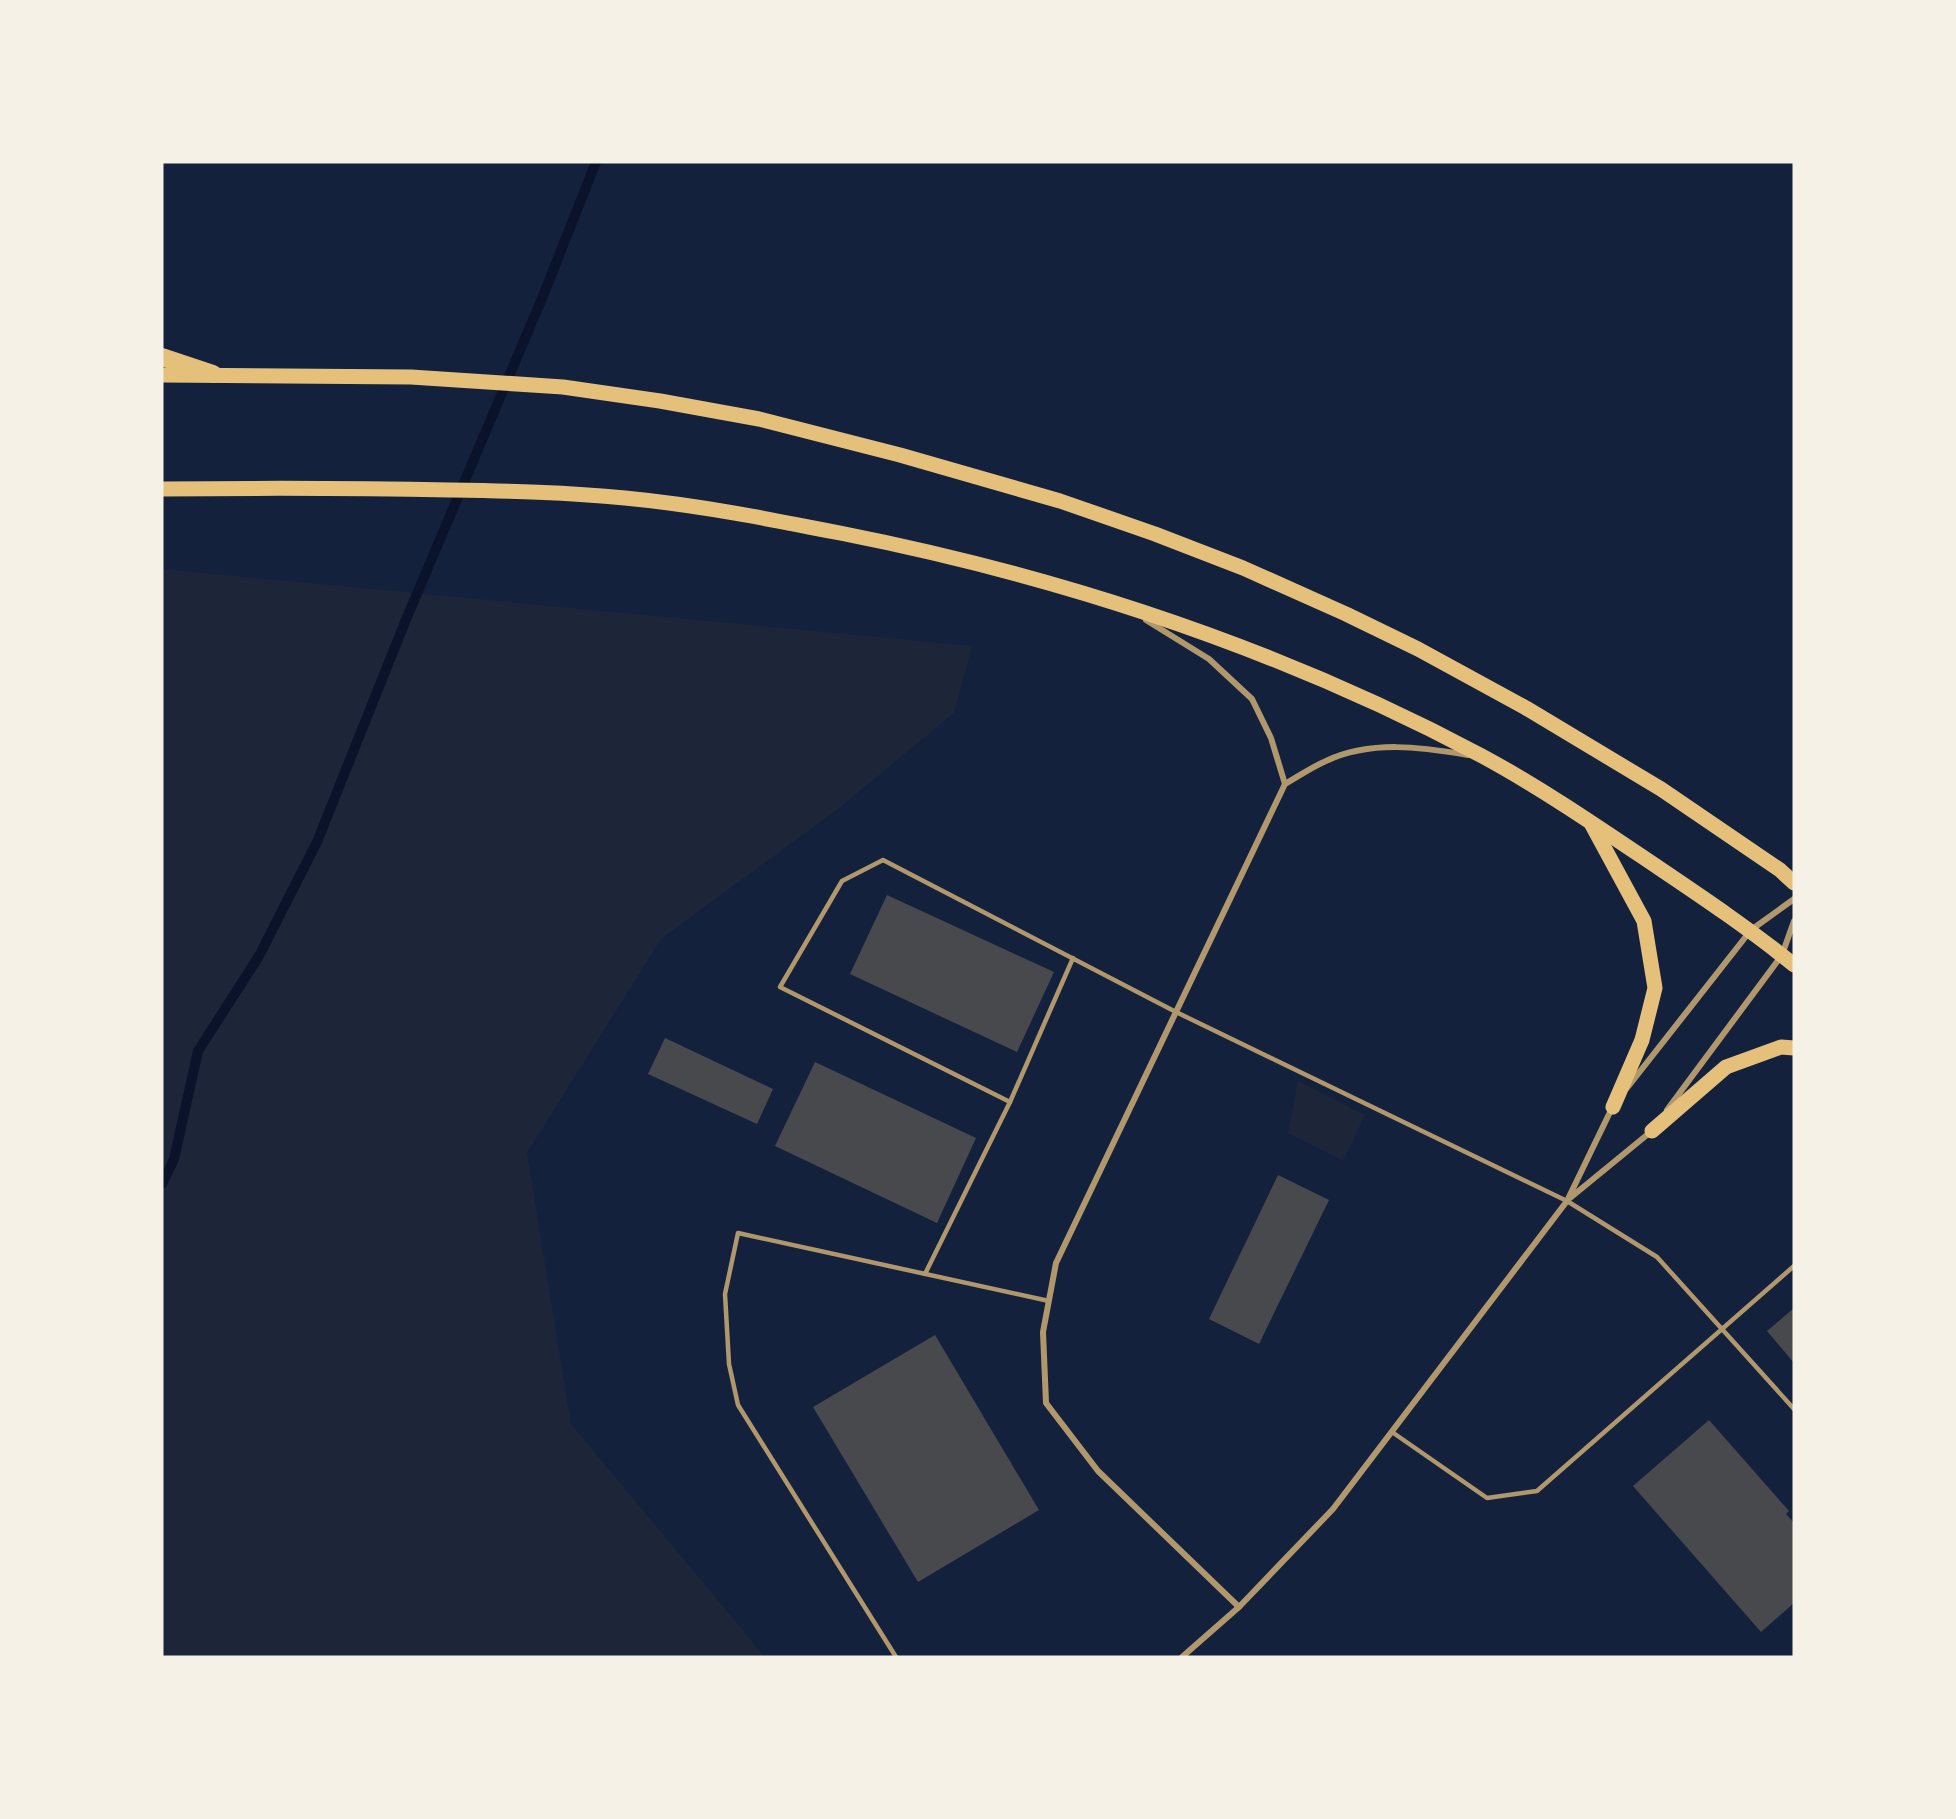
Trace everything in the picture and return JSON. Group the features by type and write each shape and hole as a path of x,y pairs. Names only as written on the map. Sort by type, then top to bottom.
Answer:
{"highway":[{"path":"162,357 213,374"}],"main road":[{"path":"162,375 411,377 563,387 660,401 759,419 900,455 1060,501 1243,568 1347,614 1418,649 1526,708 1661,789 1779,870 1794,883"},
{"path":"162,489 515,491 635,499 725,510 943,555 1123,605 1219,638 1304,672 1484,757 1591,822 1751,930 1788,960"},
{"path":"1591,822 1644,921 1655,988 1642,1040 1613,1107"},
{"path":"1652,1131 1726,1067 1781,1047 1794,1048"}],"street":[{"path":"1123,605 1209,659 1252,699 1271,738 1286,784"},
{"path":"1239,1607 1098,1471 1046,1403 1043,1332 1056,1263 1286,784 1326,760 1369,747 1424,748 1484,757"},
{"path":"1182,1657 1239,1607 1333,1509 1568,1201 1613,1107 1751,930 1794,899"},
{"path":"1568,1201 1652,1131 1788,960 1794,921"}],"lane":[{"path":"1010,1102 780,987 842,881 883,860 1176,1012 1568,1201 1657,1257 1794,1409"},
{"path":"925,1274 1010,1102 1073,958"},
{"path":"896,1657 738,1405 729,1364 725,1294 738,1233 1049,1301"},
{"path":"1392,1432 1487,1498 1537,1491 1794,1266"}],"shaded area":[{"path":"162,569 972,646 954,713 838,809 661,939 527,1153 571,1424 765,1657 162,1657"},
{"path":"1298,1081 1365,1115 1343,1161 1288,1133"}],"building":[{"path":"887,895 1054,972 1017,1052 850,974"},
{"path":"665,1038 773,1089 757,1124 648,1074"},
{"path":"815,1062 976,1138 937,1223 775,1146"},
{"path":"1278,1175 1329,1200 1259,1344 1209,1319"},
{"path":"1794,1308 1794,1363 1767,1331"},
{"path":"935,1335 1039,1510 918,1582 813,1407"},
{"path":"1709,1420 1789,1511 1786,1514 1794,1523 1794,1603 1761,1632 1633,1486"}],"waterway":[{"path":"162,1184 174,1159 198,1051 259,956 317,842 405,622 543,296 596,162"}]}
